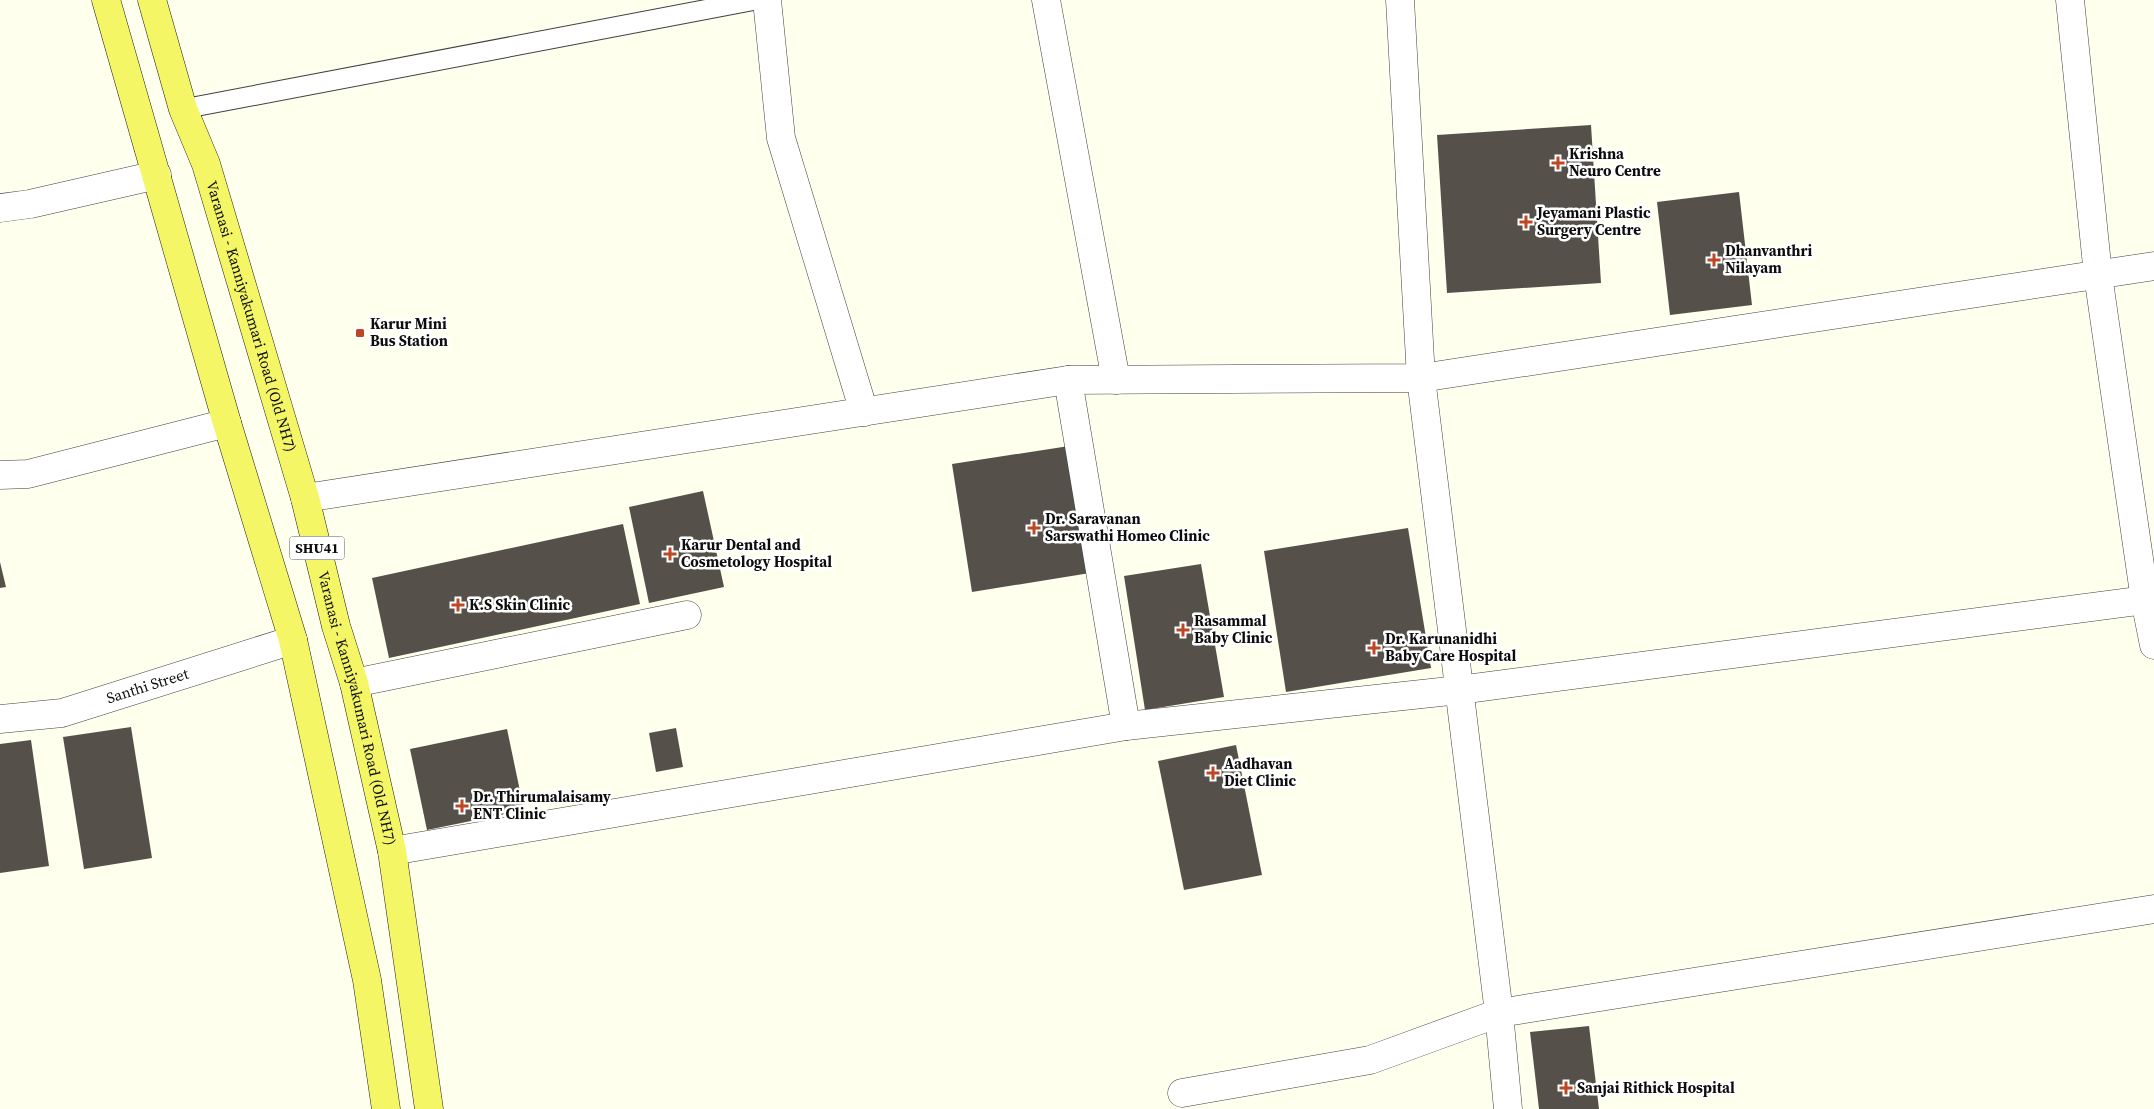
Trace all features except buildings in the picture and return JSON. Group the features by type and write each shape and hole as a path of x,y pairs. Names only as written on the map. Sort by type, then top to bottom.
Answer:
{"main road":[{"path":"106,0 227,422 294,640 367,980 386,1109"},
{"name":"Varanasi - Kanniyakumari Road (Old NH7)","path":"152,0 183,109 206,164 305,498 336,626 354,683 392,851 428,1109"}],"street":[{"path":"767,0 781,138 864,412"},
{"path":"1046,0 1116,380"},
{"path":"1400,0 1421,378 1508,1109"},
{"path":"2070,0 2098,275 2150,599 2154,644"},
{"path":"0,208 30,204 157,175"},
{"path":"305,498 1068,380 1421,378 2154,266"},
{"path":"1068,380 1126,726"},
{"path":"0,475 28,474 227,422"},
{"path":"392,851 1126,726 1459,690 2150,599"},
{"path":"354,683 687,615"},
{"name":"Santhi Street","path":"0,719 62,713 294,640"},
{"path":"1182,1093 1370,1060 1498,1013 2154,909"}],"lane":[{"path":"183,109 756,0"}],"place":[{"name":"Krishna Neuro Centre","path":"1558,163"},
{"name":"Jeyamani Plastic Surgery Centre","path":"1526,222"},
{"name":"Dhanvanthri Nilayam","path":"1714,260"},
{"name":"Karur Mini Bus Station","path":"360,333"},
{"name":"Dr. Saravanan Sarswathi Homeo Clinic","path":"1034,528"},
{"name":"Karur Dental and Cosmetology Hospital","path":"670,554"},
{"name":"K.S Skin Clinic","path":"458,605"},
{"name":"Rasammal Baby Clinic","path":"1183,630"},
{"name":"Dr. Karunanidhi Baby Care Hospital","path":"1374,648"},
{"name":"Aadhavan Diet Clinic","path":"1213,773"},
{"name":"Dr. Thirumalaisamy ENT Clinic","path":"462,806"},
{"name":"Sanjai Rithick Hospital","path":"1566,1088"}]}
